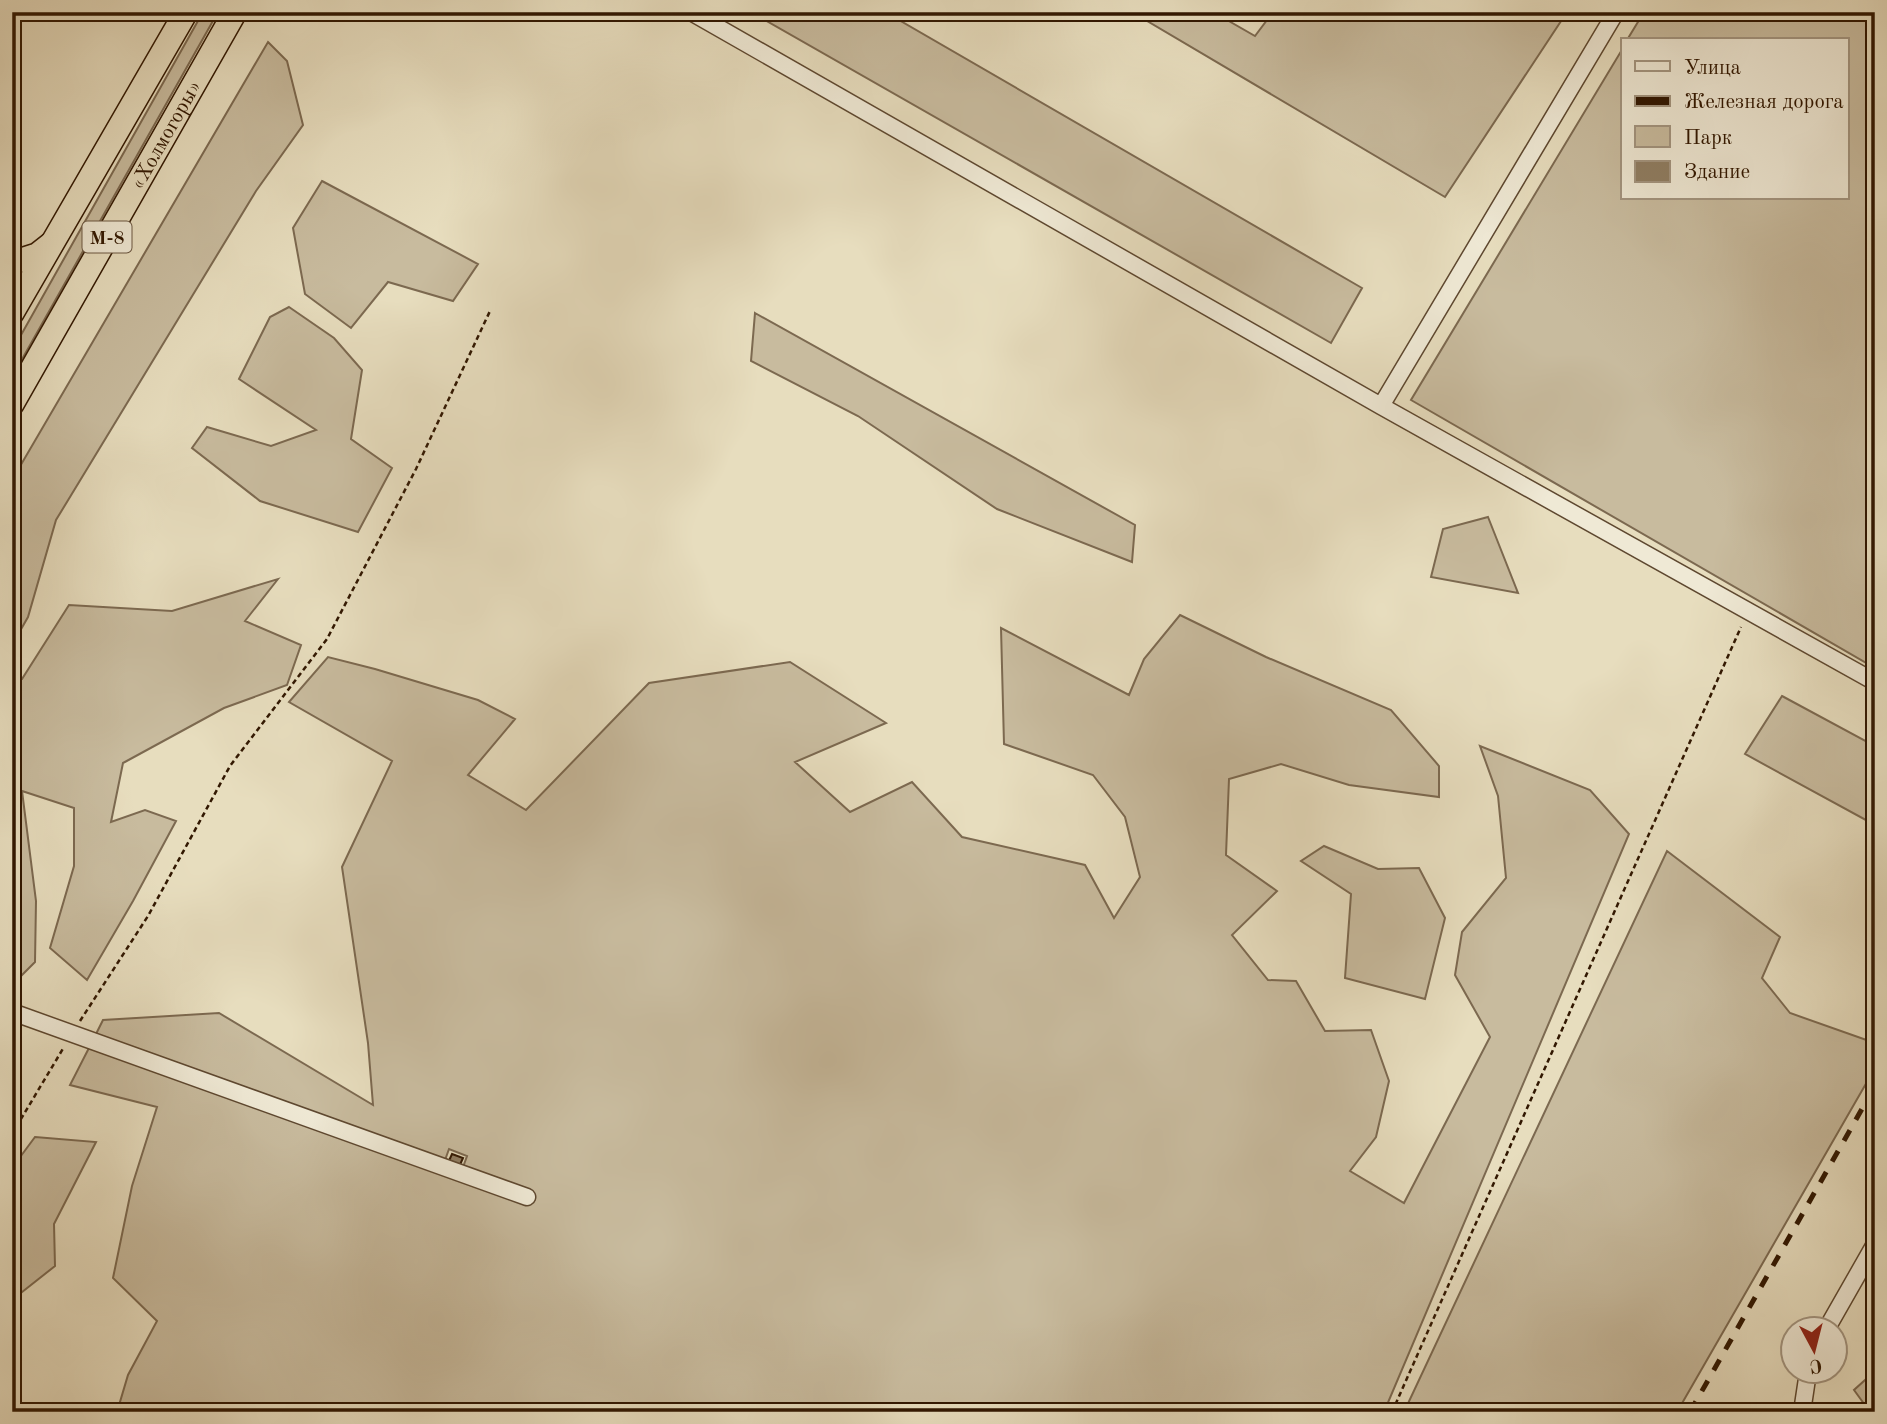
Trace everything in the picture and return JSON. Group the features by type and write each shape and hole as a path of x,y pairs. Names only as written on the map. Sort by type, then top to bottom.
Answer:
{"highway":[{"name":"«Холмогоры»","path":"12,313 186,12"},
{"name":"«Холмогоры»","path":"12,404 235,12"},
{"path":"12,264 37,255 53,243"}],"street":[{"path":"691,12 1381,406 1875,681"},
{"path":"1381,406 1616,12"},
{"path":"12,1012 527,1197"},
{"path":"1833,1316 1875,1244"},
{"path":"1802,1412 1806,1386"}],"path":[{"path":"12,1134 72,1033 148,916 230,766 327,639 416,468 491,311"},
{"path":"1392,1412 1748,611"}],"green space":[{"path":"203,12 218,12 12,377 12,351"},
{"path":"751,12 885,12 1362,288 1331,343"},
{"path":"1132,12 1213,12 1255,36 1273,12 1567,12 1445,197"},
{"path":"1644,12 1875,12 1875,668 1411,400 1621,51 1621,200 1848,200 1848,38 1628,38"},
{"path":"268,42 287,61 303,125 256,191 56,520 28,617 12,645 12,480"},
{"path":"322,181 478,264 453,301 388,282 351,328 305,294 293,228"},
{"path":"289,307 334,338 362,370 351,439 392,468 358,532 260,501 192,448 207,427 271,446 316,430 239,379 270,317"},
{"path":"755,313 1135,525 1132,562 997,509 858,416 751,361"},
{"path":"1488,517 1518,593 1431,577 1443,529"},
{"path":"278,579 245,621 301,645 287,685 224,708 123,763 111,822 145,810 176,821 87,980 50,948 74,866 74,808 22,791 36,901 35,962 12,985 12,679 22,679 69,605 172,611"},
{"path":"1180,615 1266,657 1391,710 1439,766 1439,797 1349,785 1281,764 1229,779 1226,855 1277,891 1232,935 1268,980 1296,981 1325,1031 1371,1030 1389,1081 1376,1137 1350,1171 1404,1203 1490,1037 1455,975 1462,932 1506,878 1498,796 1480,746 1590,790 1629,834 1384,1412 117,1412 128,1375 157,1321 113,1278 132,1186 157,1107 70,1085 91,1044 462,1170 467,1156 449,1149 444,1163 94,1038 103,1020 219,1013 373,1105 368,1043 342,867 392,761 289,702 328,657 478,700 515,719 468,775 526,810 649,683 790,662 886,723 795,762 850,812 912,782 962,837 1085,865 1114,918 1140,877 1125,817 1093,775 1004,744 1001,628 1129,695 1144,659"},
{"path":"1782,696 1875,746 1875,825 1745,754"},
{"path":"1324,846 1378,869 1419,868 1445,918 1425,999 1345,978 1351,894 1301,861"},
{"path":"1667,851 1780,937 1762,978 1790,1013 1875,1043 1875,1068 1677,1412 1404,1412"},
{"path":"35,1137 96,1142 54,1224 55,1266 12,1300 12,1168"},
{"path":"1875,1371 1875,1412 1870,1412 1854,1390"}],"building":[{"path":"452,1154 463,1158 459,1167 448,1163"}],"railway":[{"path":"1690,1412 1875,1086"}]}
